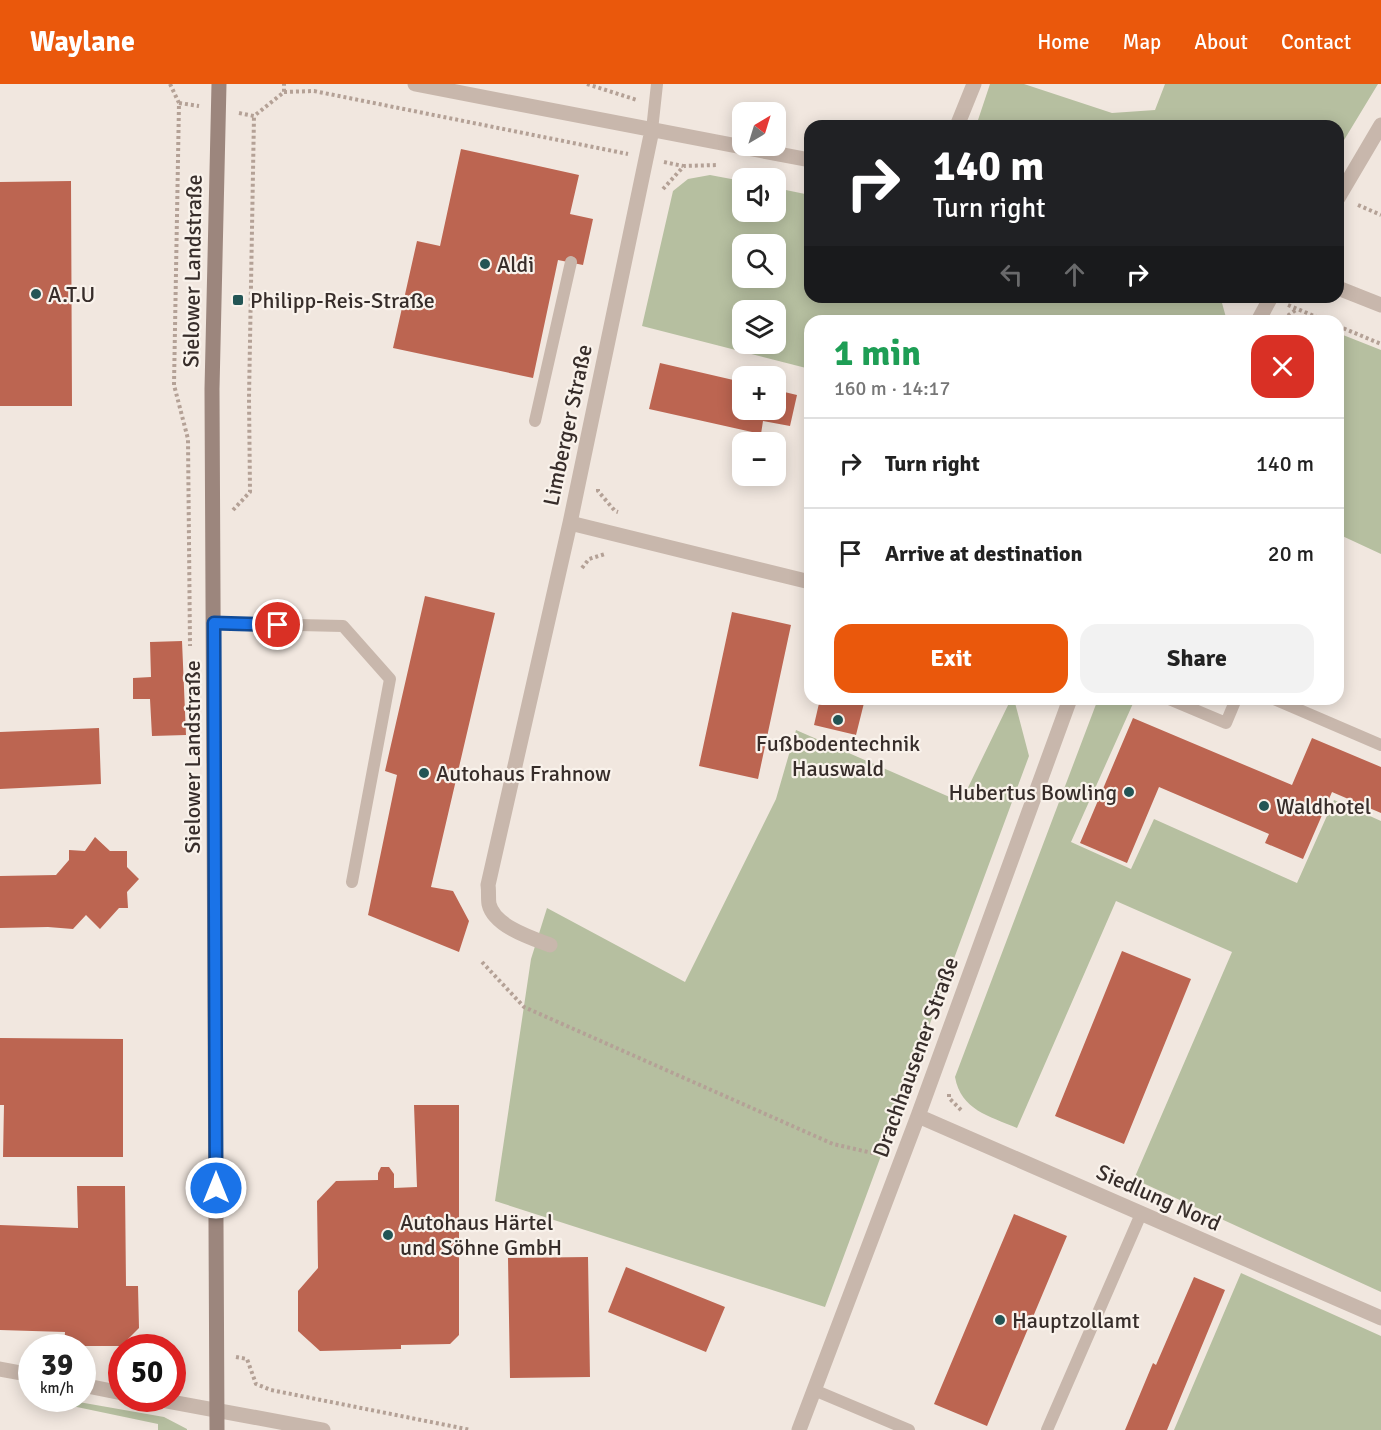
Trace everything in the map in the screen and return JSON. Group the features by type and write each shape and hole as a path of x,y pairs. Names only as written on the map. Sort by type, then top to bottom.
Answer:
{"main road":[{"name":"Sielower Landstraße","path":"217,1430 212,389 219,84"}],"street":[{"path":"415,84 804,159"},
{"path":"959,120 974,84"},
{"path":"1344,188 1381,125"},
{"name":"Limberger Straße","path":"652,130 570,523 804,581"},
{"path":"1344,290 1381,305"},
{"path":"550,945 516,933 496,916 489,906 488,885 570,523"},
{"name":"Drachhausener Straße","path":"799,1430 902,1160 1068,705"},
{"name":"Siedlung Nord","path":"918,1116 1381,1318"},
{"path":"0,1369 18,1372"},
{"path":"186,1405 323,1430"}],"lane":[{"path":"652,130 657,84"},
{"path":"535,421 571,262"},
{"path":"214,623 343,627 390,679 352,882"},
{"path":"1183,705 1226,723 1234,705"},
{"path":"1289,705 1381,745"},
{"path":"1047,1430 1142,1214"},
{"path":"814,1390 909,1430"}],"path":[{"path":"170,84 179,103 174,385 188,440 189,478"},
{"path":"284,84 284,92"},
{"path":"213,531 250,492 249,398 254,116 284,92 314,91 684,166 719,165"},
{"path":"661,199 664,187 684,166"},
{"path":"1283,303 1312,315"},
{"path":"1289,315 1297,309"},
{"path":"1344,329 1381,344"},
{"path":"598,479 598,491 615,511 627,514"},
{"path":"575,577 589,559 613,551"},
{"path":"482,962 524,1008 833,1144 902,1160"},
{"path":"949,1089 950,1098 965,1113"},
{"path":"216,1353 246,1359 256,1384 271,1390 471,1430"}],"green space":[{"path":"990,84 1024,84 1112,113 1155,110 1165,84 1378,84 1344,140 1344,120 978,120"},
{"path":"710,175 732,179 732,222 786,222 786,190 804,194 804,303 1222,303 1225,315 804,315 804,367 751,354 786,354 786,300 732,300 732,349 642,326 673,191 688,179"},
{"path":"1344,335 1381,350 1381,554 1344,537"},
{"path":"1008,705 1016,705 1029,756 825,1307 495,1201 531,959 547,908 685,982 776,799 796,730 961,802"},
{"path":"1096,705 1132,705 1071,842 1131,869 1154,819 1297,883 1334,800 1381,821 1381,1292 1134,1179 1232,952 1116,901 1017,1128 987,1115 970,1104 958,1088 955,1077"},
{"path":"1241,1273 1381,1336 1381,1430 1174,1430"},
{"path":"96,1405 108,1407 108,1412 136,1412 164,1417 187,1430 158,1430 158,1424 96,1411"}],"building":[{"name":"Aldi","path":"461,149 579,175 570,214 593,219 583,265 558,260 533,378 393,348 417,241 440,246"},
{"name":"A.T.U","path":"71,181 72,406 0,406 0,182"},
{"path":"660,363 732,380 732,420 786,420 786,392 797,395 790,426 763,421 761,432 752,432 649,409"},
{"name":"Autohaus Frahnow","path":"425,596 495,613 431,887 453,891 469,921 459,952 368,915 397,775 385,771"},
{"path":"732,612 791,625 758,779 699,766"},
{"path":"182,641 186,735 152,736 150,699 133,699 133,678 151,677 150,642"},
{"path":"819,705 864,705 856,735 814,725"},
{"path":"1133,718 1292,785 1312,738 1381,767 1381,813 1332,792 1303,859 1265,843 1269,834 1159,787 1127,863 1080,843"},
{"path":"99,728 101,784 0,789 0,732"},
{"path":"95,837 110,851 127,851 127,867 139,879 127,892 128,908 119,908 100,929 86,915 73,929 0,928 0,876 56,875 69,860 69,850 85,851"},
{"path":"1122,951 1191,979 1124,1144 1055,1116"},
{"path":"0,1038 123,1039 123,1157 3,1157 4,1105 0,1105"},
{"name":"Autohaus Härtel und Söhne GmbH","path":"414,1105 459,1105 459,1335 450,1344 401,1345 401,1349 320,1351 298,1331 298,1291 318,1268 317,1201 336,1181 378,1180 381,1167 389,1167 394,1174 394,1188 417,1187"},
{"path":"77,1186 125,1186 126,1286 138,1286 139,1328 133,1334 108,1334 108,1346 96,1346 96,1334 0,1330 0,1225 78,1228"},
{"name":"Hauptzollamt","path":"1014,1214 1067,1236 987,1426 934,1404"},
{"path":"588,1257 590,1377 510,1378 508,1258"},
{"path":"626,1267 725,1307 706,1352 608,1312"},
{"path":"1194,1277 1225,1290 1167,1430 1125,1430 1153,1363 1156,1365"}],"place":[{"name":"Aldi","path":"485,264"},
{"name":"A.T.U","path":"36,294"},
{"name":"Philipp-Reis-Straße","path":"238,300"},
{"name":"Fußbodentechnik Hauswald","path":"838,720"},
{"name":"Autohaus Frahnow","path":"424,773"},
{"name":"Hubertus Bowling","path":"1129,792"},
{"name":"Waldhotel","path":"1264,806"},
{"name":"Autohaus Härtel und Söhne GmbH","path":"388,1235"},
{"name":"Hauptzollamt","path":"1000,1320"}],"route":[{"path":"216,1188 214,623 278,625"}]}
